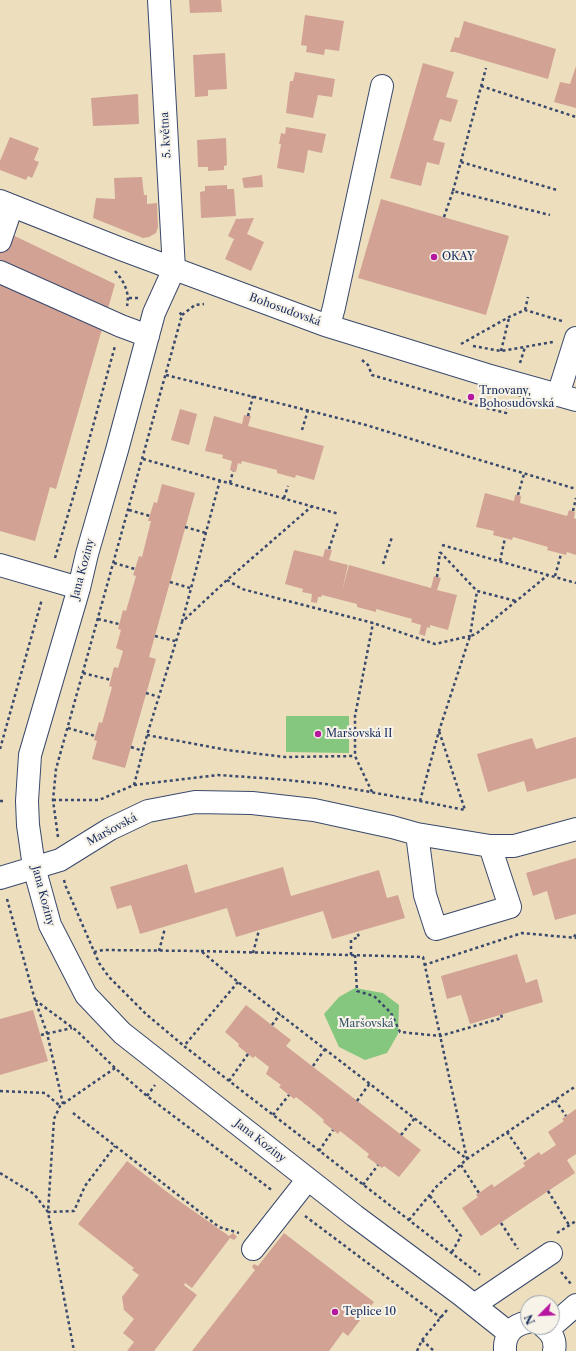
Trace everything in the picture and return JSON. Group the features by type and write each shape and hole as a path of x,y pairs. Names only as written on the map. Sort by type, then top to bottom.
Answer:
{"street":[{"name":"5. května","path":"159,0 174,269"},
{"path":"328,326 334,307 382,86"},
{"name":"Bohosudovská","path":"6,203 174,269 328,326 567,398"},
{"path":"0,241 6,203"},
{"name":"Jana Koziny","path":"174,269 154,314 87,554 79,588 30,756 27,801 28,825 34,867 50,926 86,995 122,1033 308,1179 474,1305 507,1342 512,1328 520,1323"},
{"path":"0,272 148,336"},
{"path":"566,334 567,398"},
{"path":"0,565 79,588"},
{"name":"Maršovská","path":"0,878 60,860 110,829 148,811 195,802 252,803 314,810 417,834 490,846 514,846 576,829"},
{"path":"417,834 426,896 436,930 510,907 490,846"},
{"path":"257,1244 308,1179"},
{"path":"474,1305 551,1253"},
{"name":"Jana Koziny","path":"560,1316 576,1305"},
{"path":"551,1335 555,1346 554,1351"}],"path":[{"path":"444,217 453,191 486,68"},
{"path":"481,86 576,116"},
{"path":"461,162 557,190"},
{"path":"453,191 550,215"},
{"path":"525,310 528,297"},
{"path":"461,345 509,317 525,310"},
{"path":"525,310 566,334"},
{"path":"501,351 509,317"},
{"path":"454,342 461,345 501,351 566,334"},
{"path":"480,1275 184,1046 146,1014 109,977 99,963 66,887 60,860 53,800 56,769 166,375 366,425 576,489"},
{"path":"248,416 253,396"},
{"path":"302,430 308,410"},
{"path":"143,459 339,514"},
{"path":"230,483 233,471"},
{"path":"518,495 524,474"},
{"path":"53,800 99,800 134,785 147,735 182,622 220,480"},
{"path":"284,498 288,486"},
{"path":"0,749 36,619 75,491"},
{"path":"573,511 576,498"},
{"path":"182,622 227,580 311,507"},
{"path":"129,510 150,516"},
{"path":"329,549 338,522"},
{"path":"186,527 206,533"},
{"path":"383,564 392,537"},
{"path":"500,561 506,538"},
{"path":"442,545 576,583"},
{"path":"438,577 440,552 477,590 516,601"},
{"path":"555,576 561,554"},
{"path":"114,563 135,569"},
{"path":"227,580 242,589 373,622 435,644 476,634 548,574"},
{"path":"170,582 190,588"},
{"path":"440,732 465,810 420,801 440,732 470,636 477,590"},
{"path":"98,619 119,624"},
{"path":"372,792 355,756 355,716 373,622"},
{"path":"155,636 175,641"},
{"path":"83,673 111,680"},
{"path":"146,693 159,697"},
{"path":"68,728 95,736"},
{"path":"0,731 5,732"},
{"path":"147,735 227,750 285,757 355,756"},
{"path":"131,747 143,751"},
{"path":"14,924 47,1033 63,1104"},
{"path":"159,951 165,928"},
{"path":"253,953 259,930"},
{"path":"351,955 351,940 359,937 357,932"},
{"path":"424,965 522,933 575,938 576,934"},
{"path":"94,952 103,950 422,957 467,1159"},
{"path":"201,952 467,1159"},
{"path":"355,956 358,991 374,996 391,1013 400,1032 440,1036 502,1018 501,1014"},
{"path":"184,1046 238,982"},
{"path":"36,1000 73,1028 115,1068 60,1106 54,1119 48,1212 74,1351"},
{"path":"272,1025 280,1014"},
{"path":"41,1035 73,1028"},
{"path":"313,1066 325,1049"},
{"path":"229,1081 248,1054"},
{"path":"357,1101 370,1083"},
{"path":"409,1220 430,1195 467,1159 576,1086"},
{"path":"0,1091 45,1093 60,1106"},
{"path":"274,1115 289,1095"},
{"path":"555,1100 566,1116"},
{"path":"74,1113 220,1227 257,1244"},
{"path":"401,1135 415,1118"},
{"path":"319,1151 333,1130"},
{"path":"507,1132 527,1160"},
{"path":"48,1212 74,1211 85,1186 116,1146"},
{"path":"363,1185 378,1165"},
{"path":"461,1165 479,1193"},
{"path":"0,1173 34,1194 48,1212"},
{"path":"548,1191 569,1225"},
{"path":"430,1195 461,1236 452,1252"},
{"path":"501,1223 520,1252"},
{"path":"417,1351 422,1340 434,1351"}],"green space":[{"name":"Maršovská II","path":"286,716 349,716 349,753 286,752"},
{"name":"Maršovská","path":"355,988 383,993 399,1005 398,1034 387,1053 365,1060 339,1047 324,1014 339,997"}],"building":[{"path":"189,0 221,0 222,12 190,13"},
{"path":"305,15 344,21 339,51 325,49 324,55 306,52 307,46 301,45"},
{"path":"464,21 556,49 548,79 455,52 450,52 455,37 459,38"},
{"path":"225,53 227,89 208,90 208,96 195,97 193,55"},
{"path":"423,63 454,72 446,97 458,100 451,122 440,119 433,140 445,143 439,165 427,162 421,186 390,178"},
{"path":"576,66 576,108 554,102 560,82 570,84"},
{"path":"295,72 335,79 332,97 318,95 313,118 286,113 290,81 293,81"},
{"path":"138,94 139,124 93,126 91,98"},
{"path":"286,127 326,134 322,153 308,150 304,173 277,168 281,144 279,144 281,133 285,134"},
{"path":"10,137 39,148 34,160 39,162 32,178 28,176 26,180 0,170 0,161"},
{"path":"226,138 227,165 224,166 224,170 208,171 208,167 198,167 197,140"},
{"path":"262,175 263,187 244,188 242,178"},
{"path":"142,177 144,195 147,195 147,204 157,203 158,227 156,233 149,237 143,238 93,218 96,198 115,199 114,178"},
{"path":"227,185 227,189 234,189 236,216 201,218 200,192 205,191 205,186"},
{"name":"OKAY","path":"381,199 509,236 486,315 358,278"},
{"path":"254,218 247,234 264,242 251,271 225,259 234,239 228,236 236,219"},
{"path":"0,229 115,284 56,489 50,487 35,541 0,531"},
{"path":"180,409 197,414 189,445 171,440"},
{"path":"244,415 251,416 248,426 324,446 314,480 296,475 295,478 277,473 277,470 242,461 241,464 238,463 236,472 230,470 232,461 222,458 223,455 205,451 214,416 242,424"},
{"path":"162,484 195,493 149,657 156,659 125,768 92,759 97,741 94,740 99,722 102,723 112,687 109,686 114,667 118,668 123,651 116,648 121,630 118,629 123,610 126,611 136,576 133,575 139,556 142,557 151,521 148,521 154,502 157,503"},
{"path":"485,493 514,501 515,495 518,495 521,496 520,503 567,516 569,510 575,512 576,555 567,552 566,555 547,550 548,547 513,537 512,540 493,535 494,531 476,527"},
{"path":"325,549 332,550 329,560 348,565 342,591 349,565 431,588 434,576 441,578 437,590 457,595 448,630 430,625 430,628 427,627 425,636 419,634 421,625 411,622 412,619 376,609 376,612 357,607 357,604 322,595 321,597 318,597 317,603 311,602 312,594 302,592 303,589 285,584 294,550 323,557"},
{"path":"576,737 576,778 527,792 524,781 488,792 477,754 532,738 536,749"},
{"path":"576,858 576,914 555,920 547,891 533,896 526,873"},
{"path":"187,864 195,893 283,867 291,896 379,870 387,898 398,895 405,918 332,939 323,911 236,937 227,908 140,934 131,905 117,909 110,887"},
{"path":"517,954 526,983 537,979 543,1002 470,1024 461,995 447,999 441,976"},
{"path":"246,1005 291,1040 286,1046 421,1150 399,1177 384,1166 382,1168 367,1157 369,1154 354,1142 340,1131 338,1134 323,1122 324,1120 310,1108 296,1097 294,1099 279,1087 281,1085 266,1074 269,1067 255,1056 253,1058 238,1046 239,1044 225,1032"},
{"path":"33,1010 48,1061 0,1075 0,1019"},
{"path":"576,1109 576,1154 567,1160 575,1173 481,1236 462,1208 478,1197 476,1195 492,1184 494,1187 525,1166 523,1163 539,1152 541,1155 556,1145 548,1132 564,1121 562,1119"},
{"path":"127,1161 175,1198 229,1236 233,1233 237,1237 234,1240 230,1238 192,1288 185,1283 184,1285 197,1295 154,1351 127,1351 134,1342 123,1333 134,1319 124,1310 122,1297 139,1275 132,1270 134,1268 78,1224"},
{"path":"284,1233 374,1302 348,1336 343,1332 329,1351 192,1351 255,1270 252,1267 254,1264 258,1266"}],"place":[{"name":"OKAY","path":"434,257"},
{"name":"Trnovany, Bohosudovská","path":"471,397"},
{"name":"Maršovská II","path":"318,734"},
{"name":"Teplice 10","path":"335,1312"}]}
